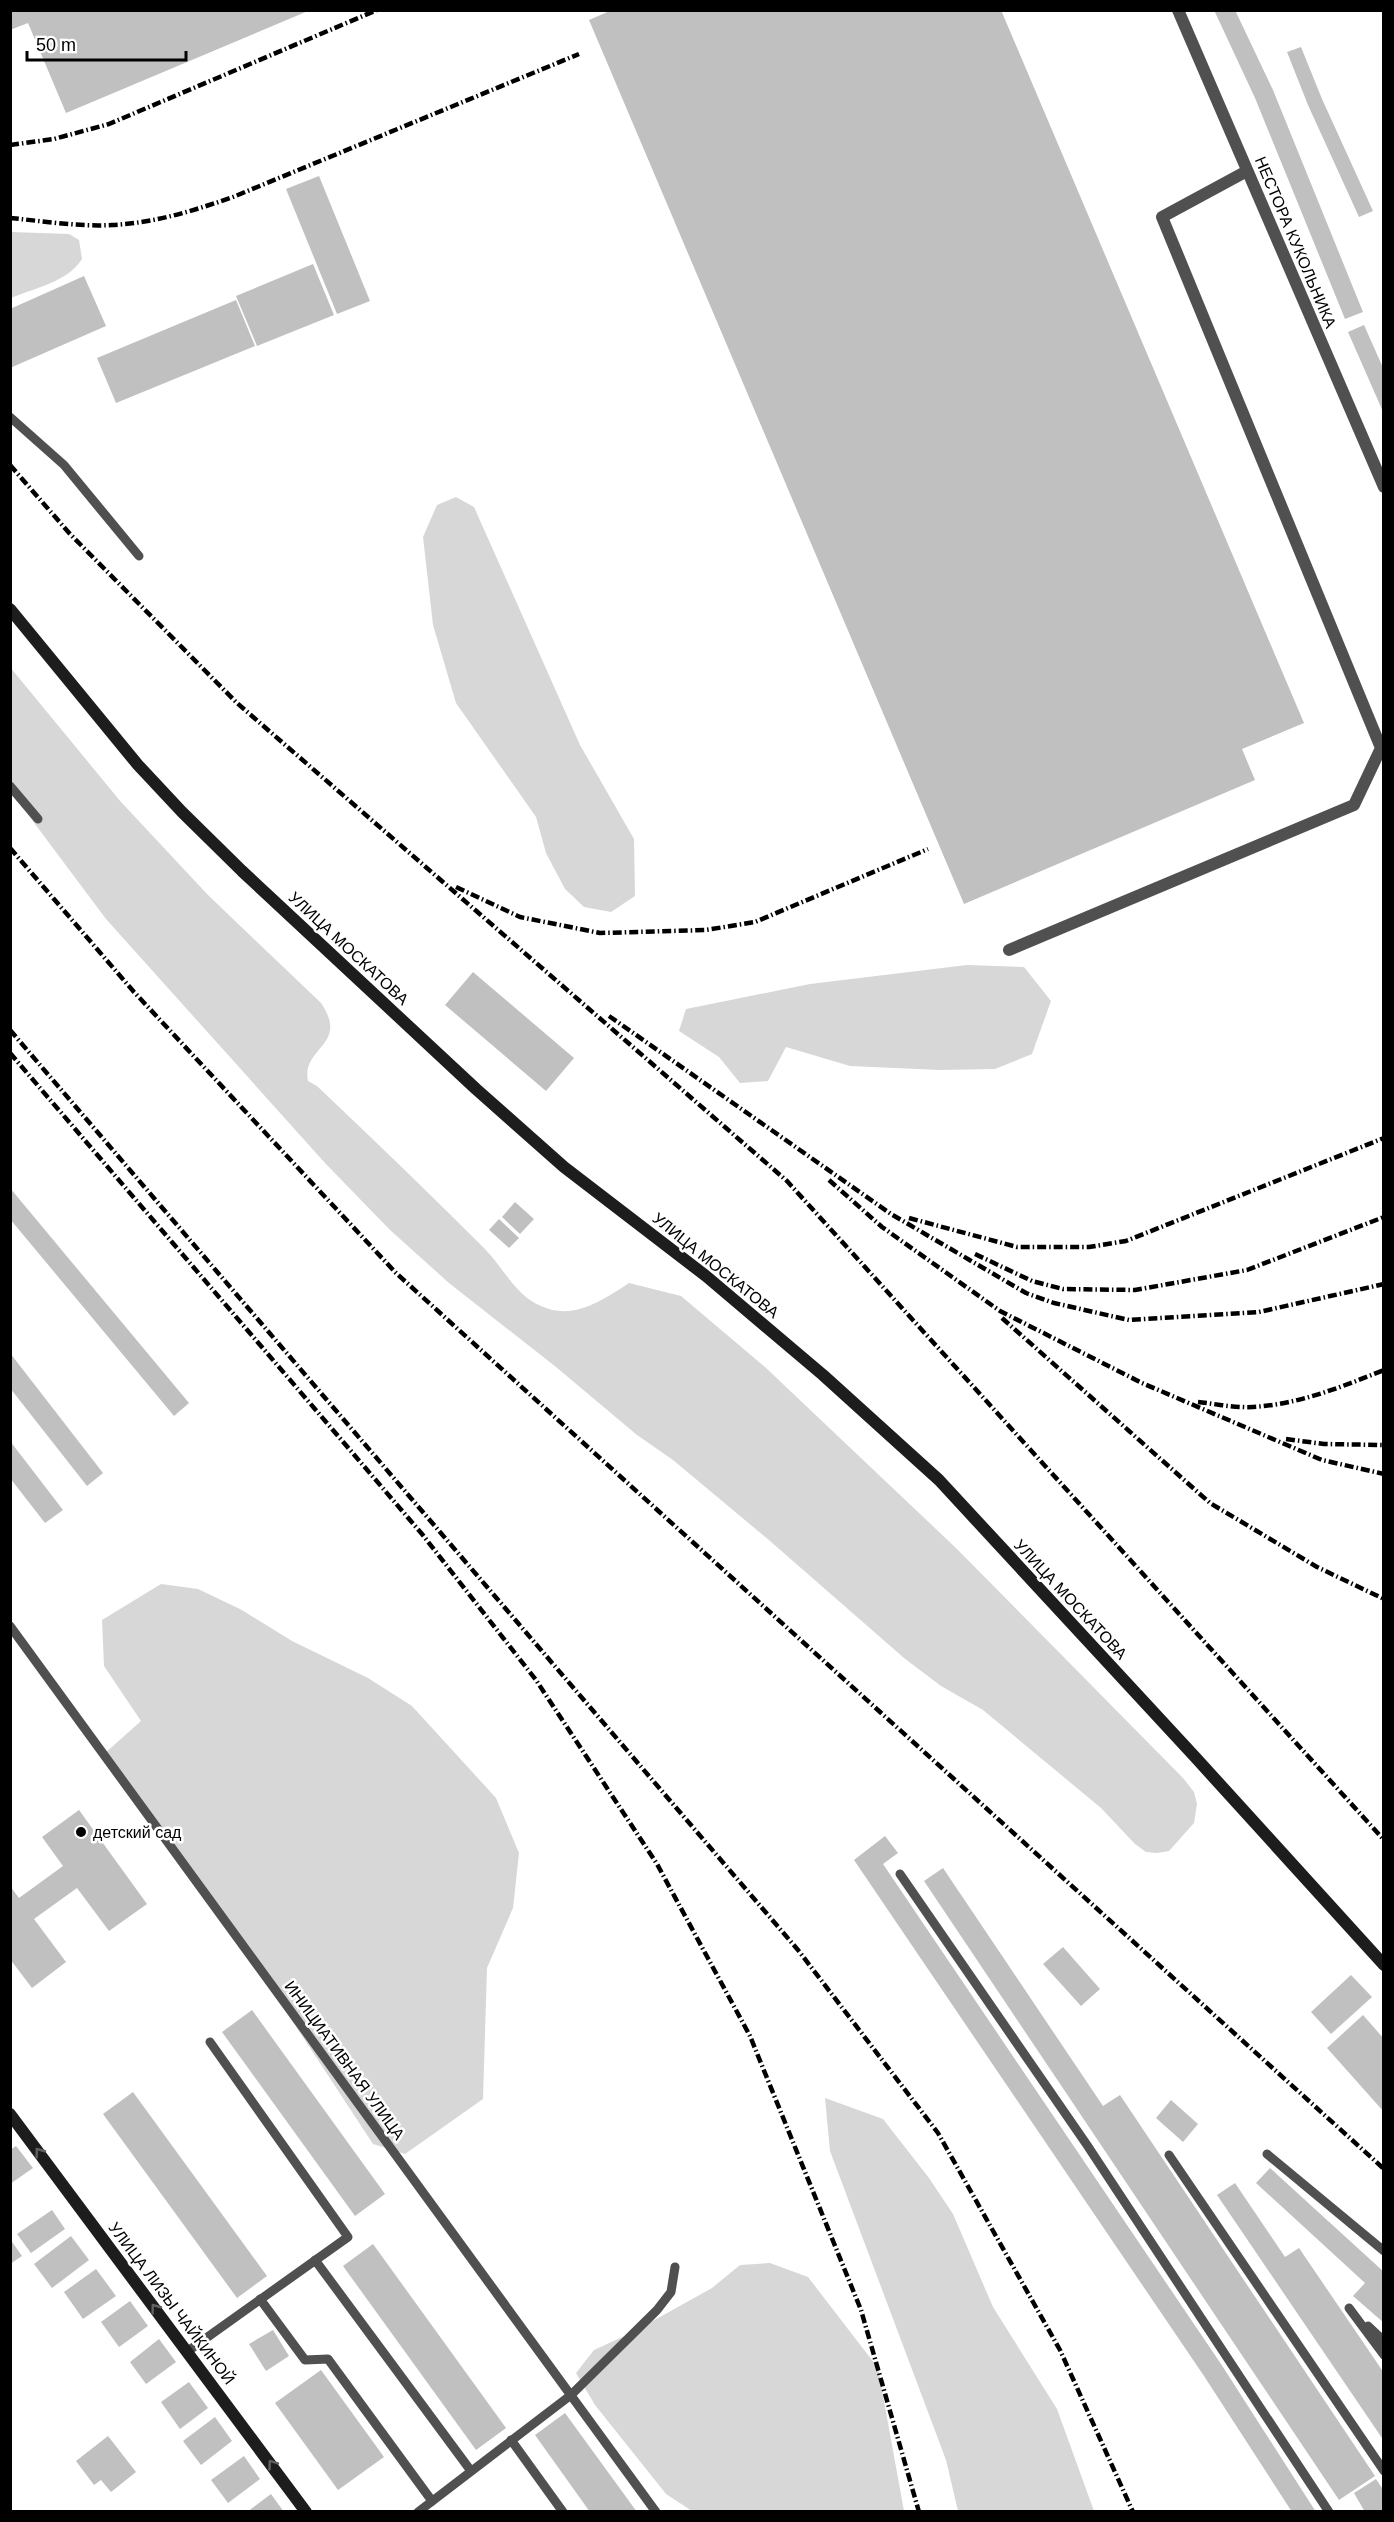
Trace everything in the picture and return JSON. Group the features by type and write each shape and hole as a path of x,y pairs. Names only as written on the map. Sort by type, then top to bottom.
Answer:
{"main road":[{"name":"УЛИЦА МОСКАТОВА","path":"10,609 138,765 242,871 476,1089 564,1167 706,1276 823,1375 939,1480 1196,1758 1383,1965"},
{"name":"УЛИЦА ЛИЗЫ ЧАЙКИНОЙ","path":"13,2122 188,2351 306,2511"}],"street":[{"name":"НЕСТОРА КУКОЛЬНИКА","path":"1178,10 1383,487"},
{"path":"1009,950 1354,805 1381,748 1162,217 1247,171"}],"lane":[{"path":"10,417 64,465 139,556"},
{"path":"10,786 38,819"},
{"name":"ИНИЦИАТИВНАЯ УЛИЦА","path":"10,1626 656,2511"},
{"path":"900,1874 1087,2145 1329,2511"},
{"path":"188,2351 348,2237 210,2042"},
{"path":"1267,2154 1383,2251"},
{"path":"1169,2155 1383,2472"},
{"path":"315,2260 471,2471"},
{"path":"418,2511 571,2395 657,2310 671,2292 675,2267"},
{"path":"260,2299 305,2360 328,2359 432,2500"},
{"path":"1383,2341 1349,2308 1383,2355"},
{"path":"511,2440 562,2511"}],"shaded area":[{"path":"11,232 69,234 79,240 82,259 76,267 59,279 11,298"},
{"path":"456,497 474,507 580,745 634,839 635,896 611,912 584,907 565,889 546,853 536,817 456,703 433,625 423,537 437,505"},
{"path":"10,667 121,802 208,895 321,1003 328,1017 330,1029 328,1038 311,1061 308,1081 317,1086 443,1207 491,1255 517,1288 532,1301 553,1310 576,1310 598,1302 629,1283 681,1296 765,1367 957,1549 1183,1778 1194,1792 1197,1804 1194,1823 1169,1851 1146,1852 1135,1844 1101,1808 983,1710 941,1686 904,1658 673,1460 637,1435 556,1367 449,1283 390,1230 325,1163 106,919 11,792"},
{"path":"967,965 1024,967 1051,1001 1032,1054 995,1069 940,1070 850,1066 786,1047 768,1081 740,1083 719,1057 679,1031 686,1009 810,984"},
{"path":"161,1584 198,1589 240,1609 292,1641 368,1678 412,1706 496,1798 519,1853 513,1908 487,1968 483,2099 405,2154 373,2144 234,1932 104,1754 141,1721 104,1666 102,1620"},
{"path":"825,2098 883,2119 929,2178 953,2214 993,2307 1057,2409 1094,2511 958,2511 946,2460 830,2151"},
{"path":"770,2263 808,2277 878,2368 904,2511 692,2511 666,2494 595,2405 576,2373 594,2350 633,2332 712,2288 740,2265"}],"building":[{"path":"612,10 1001,10 1304,723 1242,749 1255,780 964,904 589,20"},
{"path":"1214,10 1235,10 1273,90 1363,312 1345,319 1255,98"},
{"path":"10,11 308,11 66,113 28,23 10,30"},
{"path":"1301,47 1373,211 1359,217 1308,105 1287,52"},
{"path":"319,176 370,301 337,314 286,189"},
{"path":"313,264 334,315 257,346 236,296"},
{"path":"84,276 106,326 10,368 10,309"},
{"path":"236,300 255,346 116,403 97,358"},
{"path":"1364,325 1384,370 1384,414 1348,332"},
{"path":"473,972 574,1058 546,1091 445,1005"},
{"path":"10,1188 189,1403 174,1416 10,1219"},
{"path":"515,1202 534,1219 520,1234 502,1217"},
{"path":"499,1219 519,1238 509,1248 489,1230"},
{"path":"10,1353 103,1473 87,1486 10,1388"},
{"path":"10,1441 63,1510 45,1523 10,1478"},
{"path":"79,1810 147,1904 109,1931 77,1888 34,1919 66,1962 32,1988 10,1959 10,1886 19,1898 63,1866 42,1837"},
{"path":"885,1836 898,1853 883,1864 1221,2364 1316,2512 1292,2512 1204,2376 854,1860"},
{"path":"943,1868 1103,2106 1120,2095 1375,2476 1339,2500 924,1881"},
{"path":"1063,1947 1100,1989 1081,2006 1043,1964"},
{"path":"1351,1975 1372,1997 1331,2034 1311,2012"},
{"path":"252,2010 385,2194 355,2216 222,2032"},
{"path":"1363,2015 1384,2039 1384,2112 1327,2048"},
{"path":"133,2092 267,2276 237,2298 103,2114"},
{"path":"1171,2100 1198,2124 1183,2142 1156,2118"},
{"path":"16,2146 33,2168 10,2184 10,2150"},
{"path":"1270,2168 1384,2272 1384,2323 1353,2296 1365,2283 1256,2183"},
{"path":"1235,2183 1285,2257 1299,2248 1384,2373 1384,2441 1217,2195"},
{"path":"52,2210 65,2229 31,2253 17,2234"},
{"path":"71,2236 89,2260 52,2288 34,2264"},
{"path":"10,2239 22,2256 10,2264"},
{"path":"373,2244 506,2428 476,2450 343,2266"},
{"path":"96,2269 116,2296 83,2319 64,2292"},
{"path":"130,2301 148,2326 119,2347 101,2322"},
{"path":"273,2330 289,2356 266,2371 249,2344"},
{"path":"159,2339 176,2362 146,2384 130,2362"},
{"path":"321,2370 384,2457 338,2490 275,2403"},
{"path":"189,2382 208,2408 180,2429 161,2402"},
{"path":"565,2413 637,2512 590,2512 535,2435"},
{"path":"215,2417 232,2441 201,2465 183,2441"},
{"path":"108,2436 136,2472 111,2492 101,2480 94,2485 76,2461"},
{"path":"244,2456 260,2479 228,2503 211,2480"},
{"path":"1376,2479 1384,2491 1384,2512 1365,2512 1354,2493"},
{"path":"271,2494 284,2512 247,2512"}],"railway":[{"path":"10,145 54,139 109,124 377,10"},
{"path":"10,218 112,225 143,222 188,211 233,197 579,54"},
{"path":"10,465 70,534 237,703 787,1181 1384,1840"},
{"path":"10,848 134,992 396,1273 1384,2169"},
{"path":"456,887 520,917 600,933 706,930 755,922 928,849"},
{"path":"609,1016 891,1214 1026,1293 1054,1303 1129,1320 1259,1312 1384,1284"},
{"path":"10,1030 798,1950 938,2133 1060,2350 1133,2512"},
{"path":"10,1053 422,1534 536,1680 657,1864 750,2036 861,2310 919,2512"},
{"path":"909,1218 1017,1247 1089,1247 1126,1241 1384,1138"},
{"path":"829,1180 882,1227 1000,1311 1142,1383 1322,1460 1384,1474"},
{"path":"975,1254 1032,1281 1063,1289 1135,1290 1247,1270 1384,1217"},
{"path":"1002,1318 1210,1503 1317,1567 1384,1599"},
{"path":"1198,1402 1246,1407 1270,1405 1304,1398 1384,1370"},
{"path":"1286,1439 1324,1444 1384,1445"}],"place":[{"name":"детский сад","path":"81,1832"}]}
